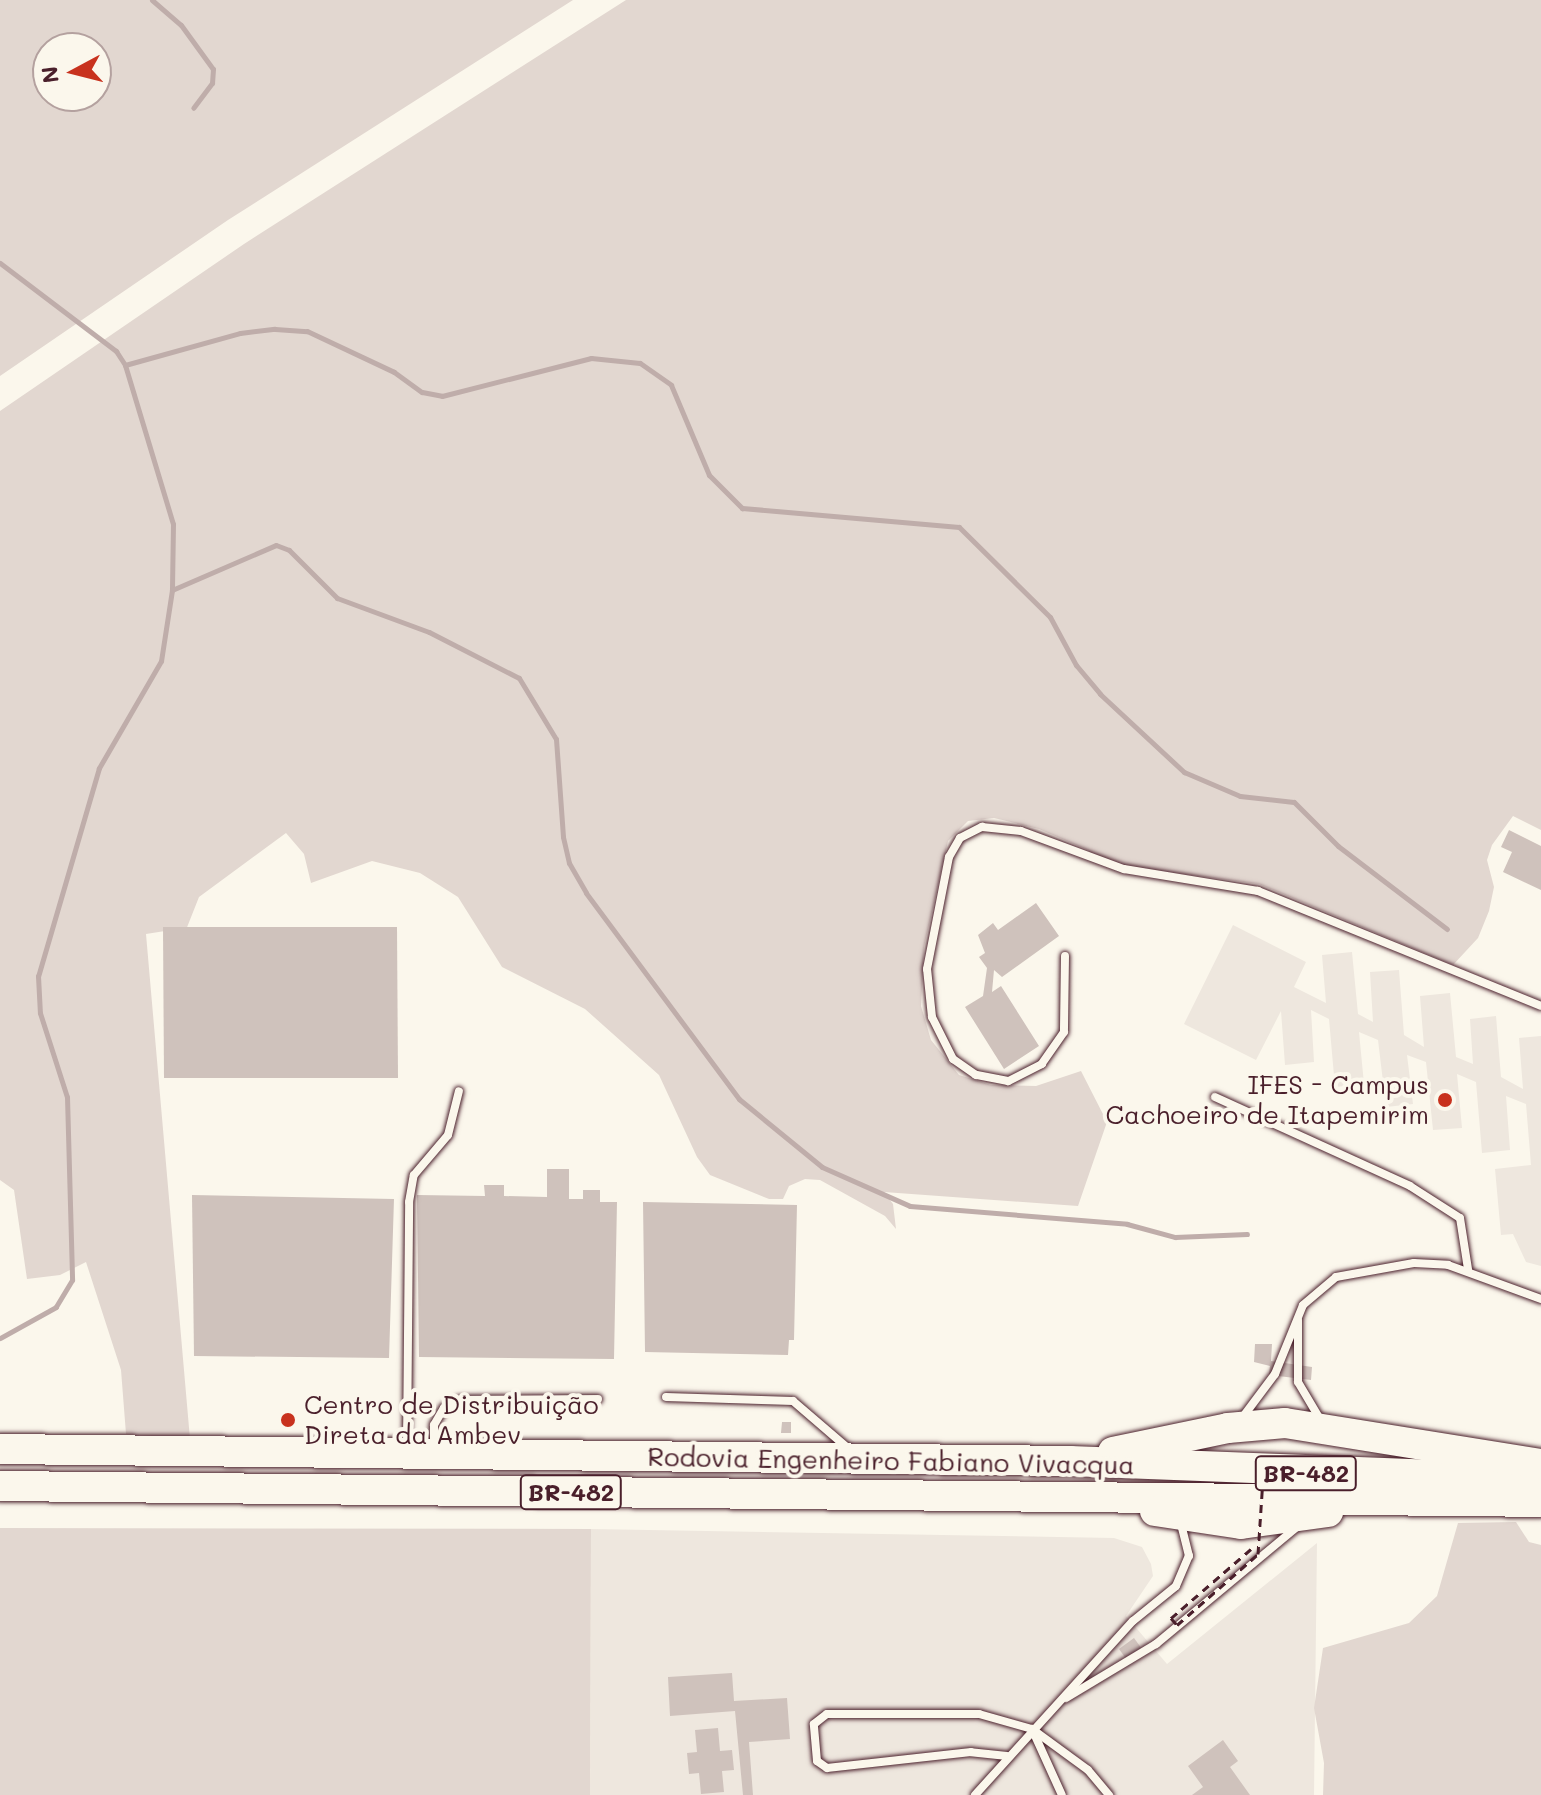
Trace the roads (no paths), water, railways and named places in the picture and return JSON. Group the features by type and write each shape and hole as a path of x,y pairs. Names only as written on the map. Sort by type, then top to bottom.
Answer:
{"highway":[{"path":"1070,1461 1228,1428 1285,1423 1541,1464"},
{"name":"Rodovia Engenheiro Fabiano Vivacqua","path":"7,1448 1070,1461 1541,1479"},
{"name":"Rodovia Engenheiro Fabiano Vivacqua","path":"0,1488 1541,1502"},
{"path":"1099,1497 1176,1516 1241,1524 1310,1516 1389,1500"}],"lane":[{"path":"1065,956 1064,1032 1042,1064 1008,1081 976,1075 953,1059 932,1017 927,969 949,857 966,833 990,827 1021,831 1124,869 1274,896 1541,1006"},
{"path":"420,1454 409,1202 414,1175 448,1135 459,1091"},
{"path":"1215,1097 1410,1186 1460,1218 1468,1269"},
{"path":"1228,1428 1266,1390 1298,1315 1317,1289 1346,1273 1414,1263 1468,1269 1541,1299"},
{"path":"1298,1315 1298,1382 1314,1413 1330,1428"},
{"path":"666,1397 793,1401 859,1459"},
{"path":"420,1454 444,1408 460,1400 598,1399"},
{"path":"975,1795 1007,1756 1133,1621 1183,1577 1189,1546 1176,1516"},
{"path":"1059,1703 1156,1644 1310,1516"},
{"path":"1007,1756 971,1752 827,1768 817,1761 814,1724 827,1714 945,1711 1032,1729 1088,1770 1109,1795"},
{"path":"1032,1729 1062,1795"}],"waterway":[{"path":"152,0 181,25 213,69 212,83 193,108"},
{"path":"0,263 116,351 125,365 173,524 172,590 161,661 99,768 38,976 40,1013 67,1097 72,1280 56,1307 0,1338"},
{"path":"125,365 240,333 275,329 307,331 394,372 422,392 442,396 591,358 640,363 671,385 709,475 742,508 959,527 1050,617 1076,665 1100,694 1184,772 1240,796 1294,802 1338,846 1447,929"},
{"path":"172,590 276,545 289,550 337,598 429,632 519,678 556,739 563,837 569,863 586,893 739,1099 822,1167 910,1206 1127,1224 1175,1237 1247,1234"}],"place":[{"name":"IFES - Campus Cachoeiro de Itapemirim","path":"1445,1100"},
{"name":"Centro de Distribuição Direta da Ambev","path":"288,1420"}]}
